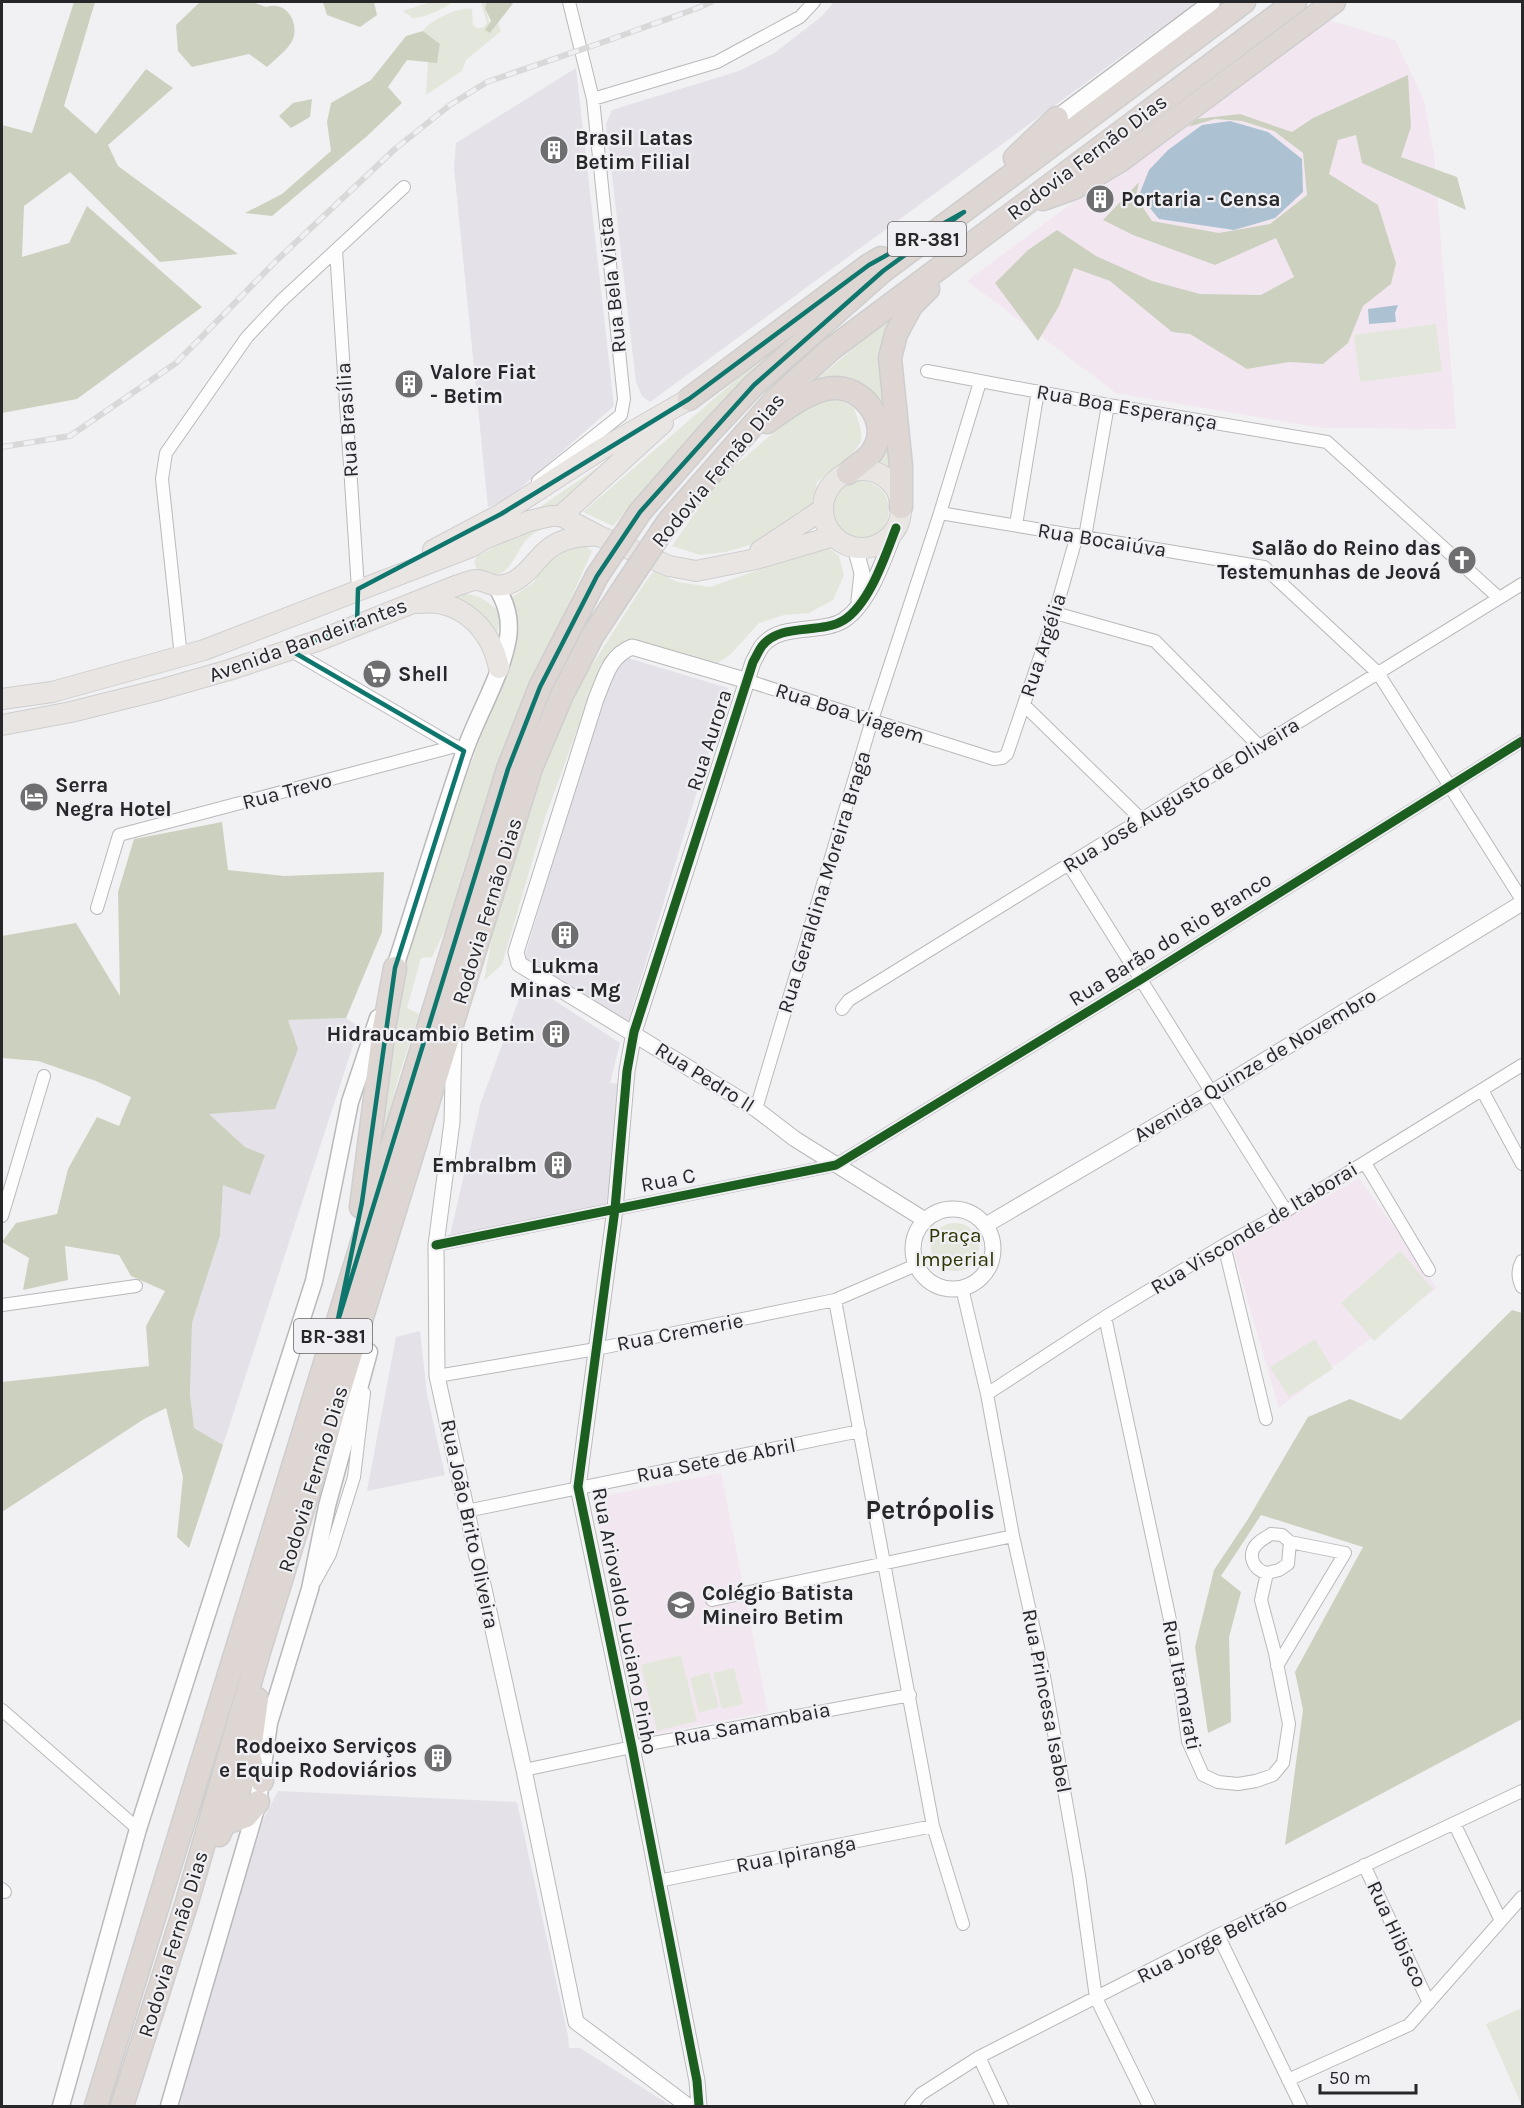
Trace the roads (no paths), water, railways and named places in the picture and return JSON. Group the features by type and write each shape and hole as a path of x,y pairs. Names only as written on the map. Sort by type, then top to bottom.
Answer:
{"highway":[{"name":"Rodovia Fernão Dias","path":"96,2106 508,769 540,687 597,576 640,512 754,385 883,271 1244,2"},
{"name":"Rodovia Fernão Dias","path":"122,2106 187,1902 258,1655 531,768 562,695 593,635 668,522 774,400 830,351 1295,2"},
{"path":"1016,210 1074,188 1122,160 1334,2"},
{"name":"BR-381","path":"985,195 1008,165 1057,118"},
{"path":"689,399 869,265 964,212"},
{"path":"899,518 901,466 890,358 896,334 911,306 985,234"},
{"name":"BR-381","path":"729,450 786,408 815,392 835,387 851,390 864,398 873,410 878,423 878,437 872,452 848,473"},
{"name":"BR-381","path":"337,1324 362,1203 384,1028 395,968"},
{"name":"BR-381","path":"366,1305 369,1352"},
{"path":"187,1902 203,1886 223,1824 239,1790 249,1757 258,1688 258,1655"},
{"path":"223,1824 246,1816 260,1792 249,1757"}],"main road":[{"name":"BR-381","path":"1057,118 1212,2"},
{"path":"357,625 358,590 501,514 600,450 689,399"},
{"path":"689,399 561,516 598,536 669,566 696,571 756,559 834,536"},
{"path":"860,470 872,471 893,484 899,495 899,518 889,538 867,548 855,547 843,543 834,536 824,519 825,498 837,479 860,470"},
{"path":"735,563 762,550 823,509"},
{"name":"Avenida Bandeirantes","path":"2,699 52,692 204,650 471,547 484,539 529,521 561,516"},
{"path":"471,547 466,556 466,566 477,580 496,586 520,578 545,552 562,541 580,535 598,536"},
{"name":"Avenida Bandeirantes","path":"2,725 71,712 229,670 320,640 458,585 477,580"},
{"name":"BR-381","path":"138,1829 314,1281 350,1102 395,968 460,749 499,668 508,638 509,618 506,603 496,586"},
{"path":"411,604 426,602 441,604 456,608 469,616 481,626 490,639 496,652 499,668"},
{"name":"Rodovia Fernão Dias","path":"169,2106 236,1882 260,1792 269,1723 310,1589 327,1506 369,1352"},
{"path":"63,2100 138,1829"}],"street":[{"path":"593,99 717,62 800,17 814,2"},
{"name":"Rua Bela Vista","path":"501,514 548,472 621,415 624,399 593,99 570,3"},
{"path":"181,657 162,479 166,453 247,337 281,301 404,187"},
{"name":"Rua Brasília","path":"336,250 358,590"},
{"name":"Rua Boa Esperança","path":"927,371 1108,405 1328,442 1498,598"},
{"name":"Rua Geraldina Moreira Braga","path":"756,1108 872,720 980,382"},
{"path":"1016,525 1038,391"},
{"name":"Rua Argélia","path":"1007,754 1081,536 1108,405"},
{"name":"Rua Bocaiúva","path":"940,513 1264,567 1378,672"},
{"name":"Rua Aurora","path":"634,1032 753,662 763,645 774,636 790,631 827,627 844,620 857,609 878,573 899,518"},
{"path":"855,547 862,582 857,609"},
{"name":"Rua José Augusto de Oliveira","path":"842,1009 849,1000 1522,584"},
{"path":"1055,613 1155,642 1259,746"},
{"name":"Rua Boa Viagem","path":"621,651 632,647 748,681 994,759 1002,758 1007,754"},
{"path":"290,650 460,749"},
{"name":"Rua Pedro II","path":"621,651 611,662 596,699 516,952 519,964 756,1108 795,1139 925,1220"},
{"path":"1378,672 1522,902"},
{"path":"1024,705 1142,819"},
{"name":"Rua Barão do Rio Branco","path":"836,1165 1140,980 1522,741"},
{"name":"Rua Trevo","path":"97,908 119,835 460,749"},
{"path":"1069,865 1286,1211"},
{"name":"Avenida Quinze de Novembro","path":"986,1225 1211,1092 1522,902"},
{"name":"Rua João Brito Oliveira","path":"454,1019 452,1122 436,1245 437,1376 524,1770 576,2022 688,2106"},
{"name":"Rua Ariovaldo Luciano Pinho","path":"634,1032 627,1071 615,1209 578,1487 632,1747 697,2081 699,2106"},
{"name":"Rua Visconde de Itaborai","path":"987,1394 1105,1317 1224,1245 1286,1211 1522,1065"},
{"path":"2,1216 44,1076"},
{"path":"1482,1090 1522,1164"},
{"path":"1365,1162 1429,1270"},
{"name":"Rua C","path":"436,1245 836,1165"},
{"path":"950,1209 964,1210 976,1216 986,1225 992,1237 991,1263 984,1275 974,1283 962,1288 948,1289 935,1285 916,1265 913,1253 918,1230 925,1220 937,1213 950,1209"},
{"path":"1224,1245 1266,1419"},
{"path":"1522,1261 1518,1271 1522,1287"},
{"name":"Rua Cremerie","path":"437,1376 596,1348 835,1300 916,1265"},
{"path":"2,1305 136,1286"},
{"name":"Rua Princesa Isabel","path":"962,1288 987,1394 1013,1536 1042,1665 1079,1875 1096,1998 1149,2106"},
{"path":"835,1300 933,1826 963,1924"},
{"name":"Rua Itamarati","path":"1105,1317 1173,1634 1188,1741 1203,1775 1218,1782 1238,1784 1256,1781 1273,1775 1283,1763 1289,1724 1261,1600 1267,1573"},
{"name":"Rua Sete de Abril","path":"466,1511 860,1431"},
{"path":"1277,1666 1345,1553 1290,1542 1282,1535 1271,1534 1257,1544 1252,1551 1253,1565 1259,1571 1267,1573 1279,1570 1288,1564 1290,1542"},
{"path":"712,1600 1013,1536"},
{"name":"Rua Samambaia","path":"524,1770 632,1747 910,1695"},
{"path":"2,1710 138,1829"},
{"name":"Rua Jorge Beltrão","path":"911,2106 921,2094 979,2057 1218,1935 1522,1791"},
{"path":"1454,1823 1501,1921"},
{"name":"Rua Ipiranga","path":"658,1881 933,1826"},
{"name":"Rua Hibisco","path":"1364,1865 1430,2003"},
{"path":"1288,2080 1409,2025 1522,1897"},
{"path":"1218,1935 1301,2106"},
{"path":"979,2057 1002,2106"}],"water":[{"path":"1230,121 1268,132 1302,159 1303,192 1275,218 1234,230 1159,219 1139,195 1149,170 1168,150 1202,125"},
{"path":"1398,305 1395,313 1396,322 1369,324 1368,309"}],"railway":[{"path":"2,447 70,436 176,363 276,261 395,149 450,105 487,82 711,2"}],"place":[{"name":"Brasil Latas Betim Filial","path":"554,150"},
{"name":"Portaria - Censa","path":"1100,199"},
{"name":"Valore Fiat - Betim","path":"409,384"},
{"name":"Salão do Reino das Testemunhas de Jeová","path":"1462,560"},
{"name":"Shell","path":"377,674"},
{"name":"Serra Negra Hotel","path":"34,797"},
{"name":"Lukma Minas - Mg","path":"565,935"},
{"name":"Hidraucambio Betim","path":"556,1034"},
{"name":"Embralbm","path":"558,1165"},
{"name":"Colégio Batista Mineiro Betim","path":"681,1605"},
{"name":"Rodoeixo Serviços e Equip Rodoviários","path":"438,1758"}],"district":[{"name":"Petrópolis","path":"930,1510"}],"park label":[{"name":"Praça Imperial","path":"955,1247"}]}
